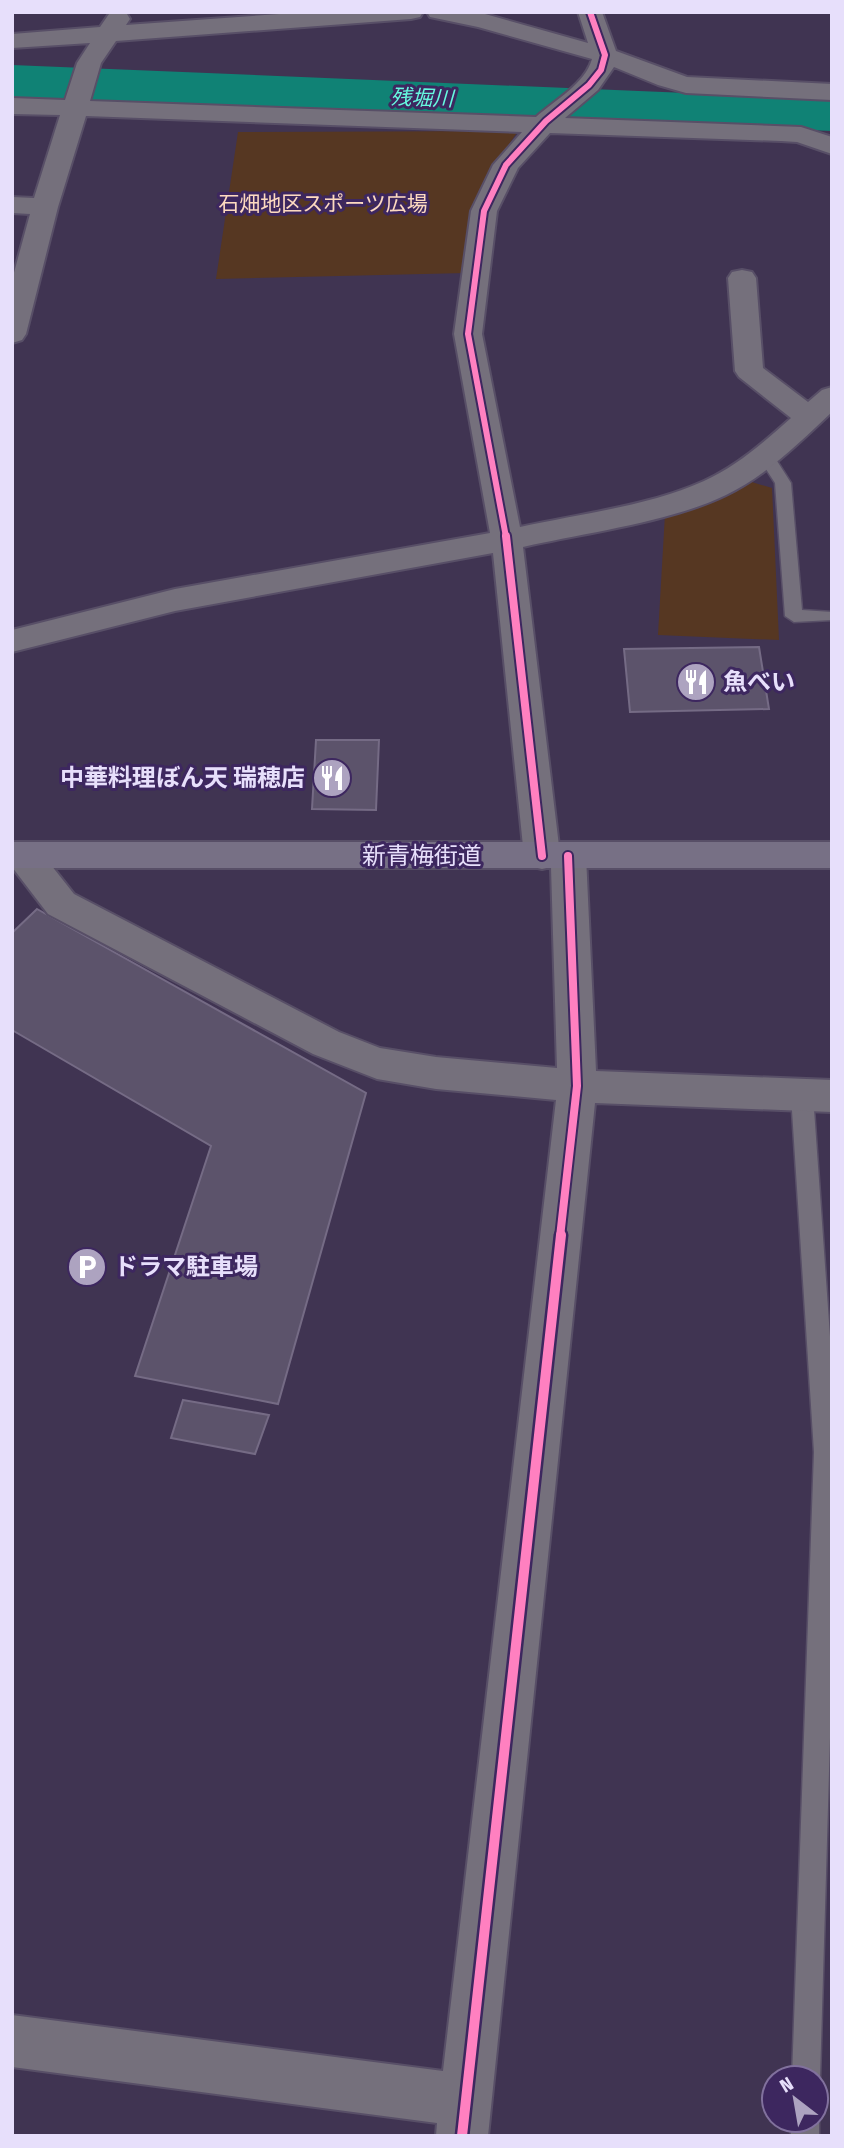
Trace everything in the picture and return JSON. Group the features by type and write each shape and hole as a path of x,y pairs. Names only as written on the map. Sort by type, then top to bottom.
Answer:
{"main road":[{"name":"新青梅街道","path":"18,855 832,855"}],"street":[{"path":"12,334 85,74 105,35 124,12"},
{"path":"12,41 411,12"},
{"path":"439,12 481,20 605,55 686,85 832,92"},
{"path":"12,2041 463,2118 577,1086 555,856 507,540 479,404 468,334 484,211 506,165 545,123 589,85 601,70 605,55 590,12"},
{"path":"12,106 77,105 781,133 802,135 832,146"},
{"path":"12,205 46,207"},
{"path":"742,278 748,371 809,417"},
{"path":"12,641 174,600 507,540 666,505 715,488 766,457 832,396"},
{"path":"18,855 61,904 326,1043 377,1063 424,1071 577,1086 817,1096"}],"lane":[{"path":"766,457 783,483 794,616 826,617"},
{"path":"806,2064 826,1452 817,1096"}],"green space":[{"name":"石畑地区スポーツ広場","path":"518,131 497,162 466,273 216,279 238,132"},
{"path":"745,480 772,488 779,640 658,635 665,514"}],"building":[{"path":"759,647 769,709 630,712 624,649"},
{"path":"316,740 379,740 376,810 312,809"},
{"path":"37,909 366,1093 278,1404 135,1376 211,1146 12,1030 12,933"},
{"path":"183,1400 269,1415 255,1454 171,1438"}],"waterway":[{"name":"残堀川","path":"12,81 832,115"}],"cycle path":[{"path":"542,856 507,540 468,334 484,211 506,165 546,121 589,85 601,70 605,55 590,12"},
{"path":"462,2136 577,1086 568,856"}],"place":[{"name":"魚べい","path":"696,682"},
{"name":"中華料理ぼん天 瑞穂店","path":"332,778"},
{"name":"ドラマ駐車場","path":"87,1267"}]}
